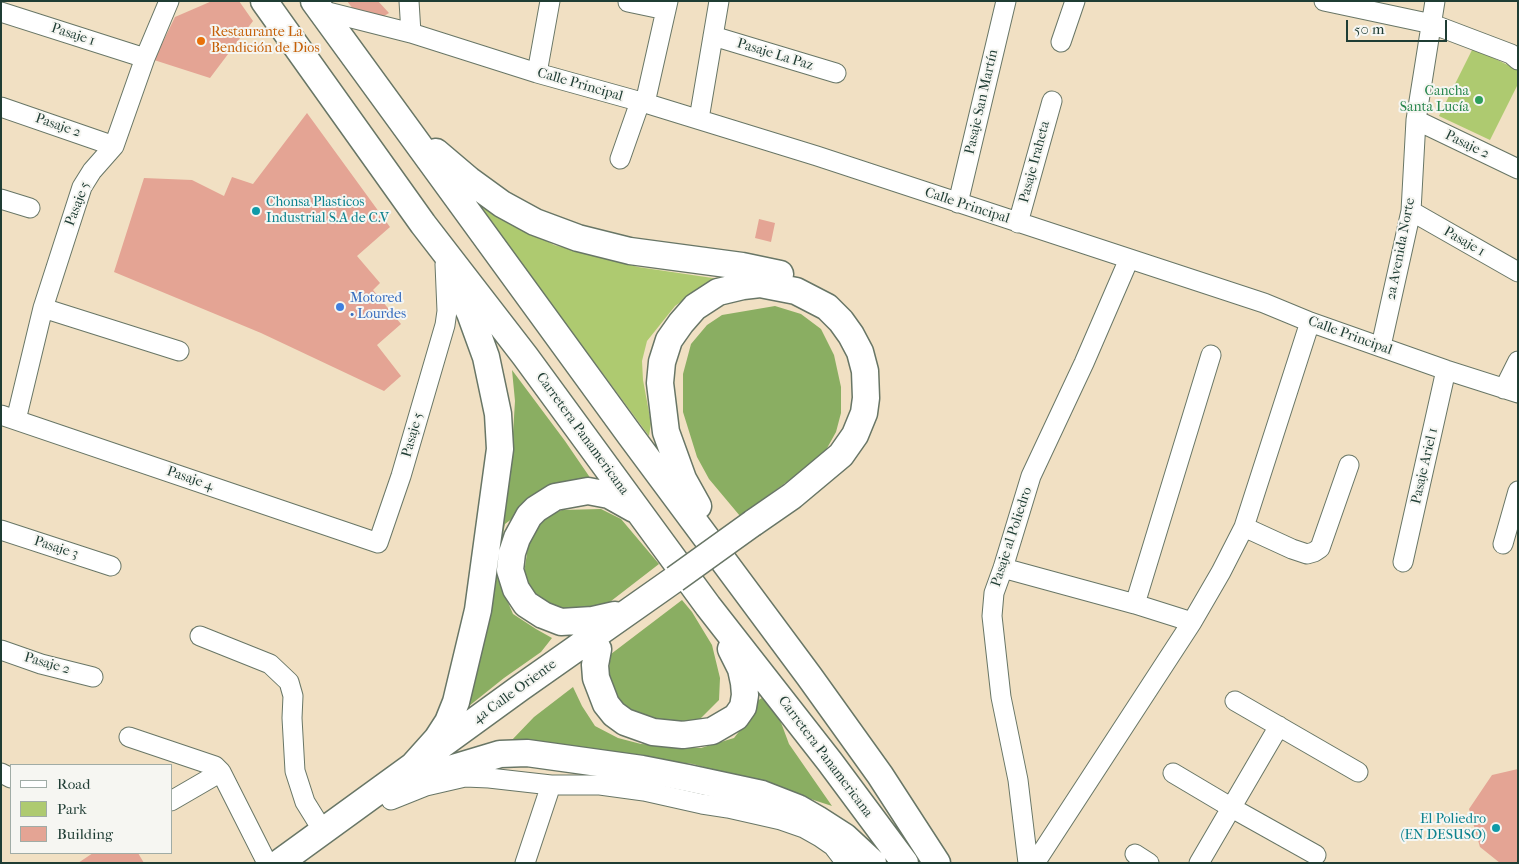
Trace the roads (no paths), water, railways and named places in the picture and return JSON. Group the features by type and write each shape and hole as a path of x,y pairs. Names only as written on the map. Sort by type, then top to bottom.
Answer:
{"highway":[{"name":"Carretera Panamericana","path":"264,1 423,224 525,356 676,574 708,606 830,762 905,863"},
{"path":"317,5 595,387 809,676 880,775 938,863"},
{"path":"403,122 469,180 502,204 535,222 578,238 630,251 742,266 792,277 826,295 853,319 866,340 875,367 876,395 874,410 866,437 856,454 831,478 756,527"},
{"path":"416,773 448,722 456,702 478,610 499,460 500,440 492,381 477,330 461,293 423,224"},
{"path":"756,527 841,455 855,435 864,413 866,398 865,371 860,352 841,321 827,307 803,294 786,288 760,284 718,292 695,307 681,322 669,340 662,362 660,383 662,407 666,432 683,479 703,515 809,676"},
{"path":"626,613 593,620 561,622 543,615 526,604 516,589 510,570 512,553 517,538 536,509 556,497 569,494 588,491 609,495 634,510 676,574"},
{"name":"4a Calle Oriente","path":"303,863 391,800 416,773 676,574 756,527"},
{"name":"4a Calle Oriente","path":"278,863 323,831 416,773 598,649 676,574"},
{"path":"598,649 595,665 596,678 606,704 614,714 625,722 652,732 683,735 712,731 736,717 743,707 745,694 740,669 733,652 708,606"},
{"path":"416,773 500,754 526,754 635,768 688,778 762,794 798,808 845,837 874,863"}],"street":[{"name":"Pasaje 5","path":"8,418 82,187 92,171 114,146 169,1"},
{"path":"409,1 411,33"},
{"path":"537,73 550,1"},
{"path":"699,119 720,1"},
{"name":"Pasaje San Martín","path":"958,203 1006,1"},
{"path":"1062,42 1075,1"},
{"path":"1324,1 1432,24 1511,54 1518,60"},
{"name":"2a Avenida Norte","path":"1381,346 1411,211 1416,120 1435,1"},
{"path":"620,159 643,102 667,6 628,2"},
{"name":"Calle Principal","path":"317,5 817,156 1264,303 1310,322 1511,391"},
{"name":"Pasaje 1","path":"1,12 146,58"},
{"name":"Pasaje La Paz","path":"714,36 836,73"},
{"name":"Pasaje Iraheta","path":"1018,223 1052,101"},
{"name":"Pasaje 2","path":"1,107 114,146"},
{"name":"Pasaje 2","path":"1416,120 1518,169"},
{"path":"1,199 30,208"},
{"name":"Pasaje 1","path":"1411,211 1518,272"},
{"name":"Pasaje al Poliedro","path":"1028,863 1018,780 1001,697 992,616 994,593 1031,476 1084,363 1129,259"},
{"name":"Pasaje 5","path":"378,543 401,476 445,325 448,311 445,264"},
{"path":"43,308 178,351"},
{"path":"445,325 452,321 462,320 477,330"},
{"path":"1035,863 1192,622 1244,527 1310,322"},
{"path":"1135,604 1211,355"},
{"path":"1511,391 1518,361"},
{"name":"Pasaje Ariel 1","path":"1403,562 1446,370"},
{"name":"Pasaje 4","path":"8,418 378,543"},
{"path":"1244,527 1307,554 1314,552 1320,548 1349,465"},
{"path":"1503,544 1518,491"},
{"name":"Pasaje 3","path":"1,530 111,566"},
{"path":"1003,568 1135,604 1192,622"},
{"path":"200,636 270,664 289,682 293,696 292,718 295,770 305,802 323,831"},
{"name":"Pasaje 2","path":"1,650 41,664 93,677"},
{"path":"1235,701 1358,772"},
{"path":"1199,863 1279,726"},
{"path":"129,737 215,766 221,772 267,863"},
{"path":"172,800 221,772"},
{"path":"1173,773 1316,855"},
{"path":"391,800 426,786 465,777 489,778 551,786 600,785 644,791 757,814 804,828 833,846 846,863"},
{"path":"525,863 551,786"}],"place":[{"name":"Restaurante La Bendición de Dios","path":"201,41"},
{"name":"Cancha Santa Lucía","path":"1479,100"},
{"name":"Chonsa Plasticos Industrial S.A de C.V","path":"256,211"},
{"name":"Motored • Lourdes","path":"340,307"},
{"name":"El Poliedro (EN DESUSO)","path":"1496,828"}]}
